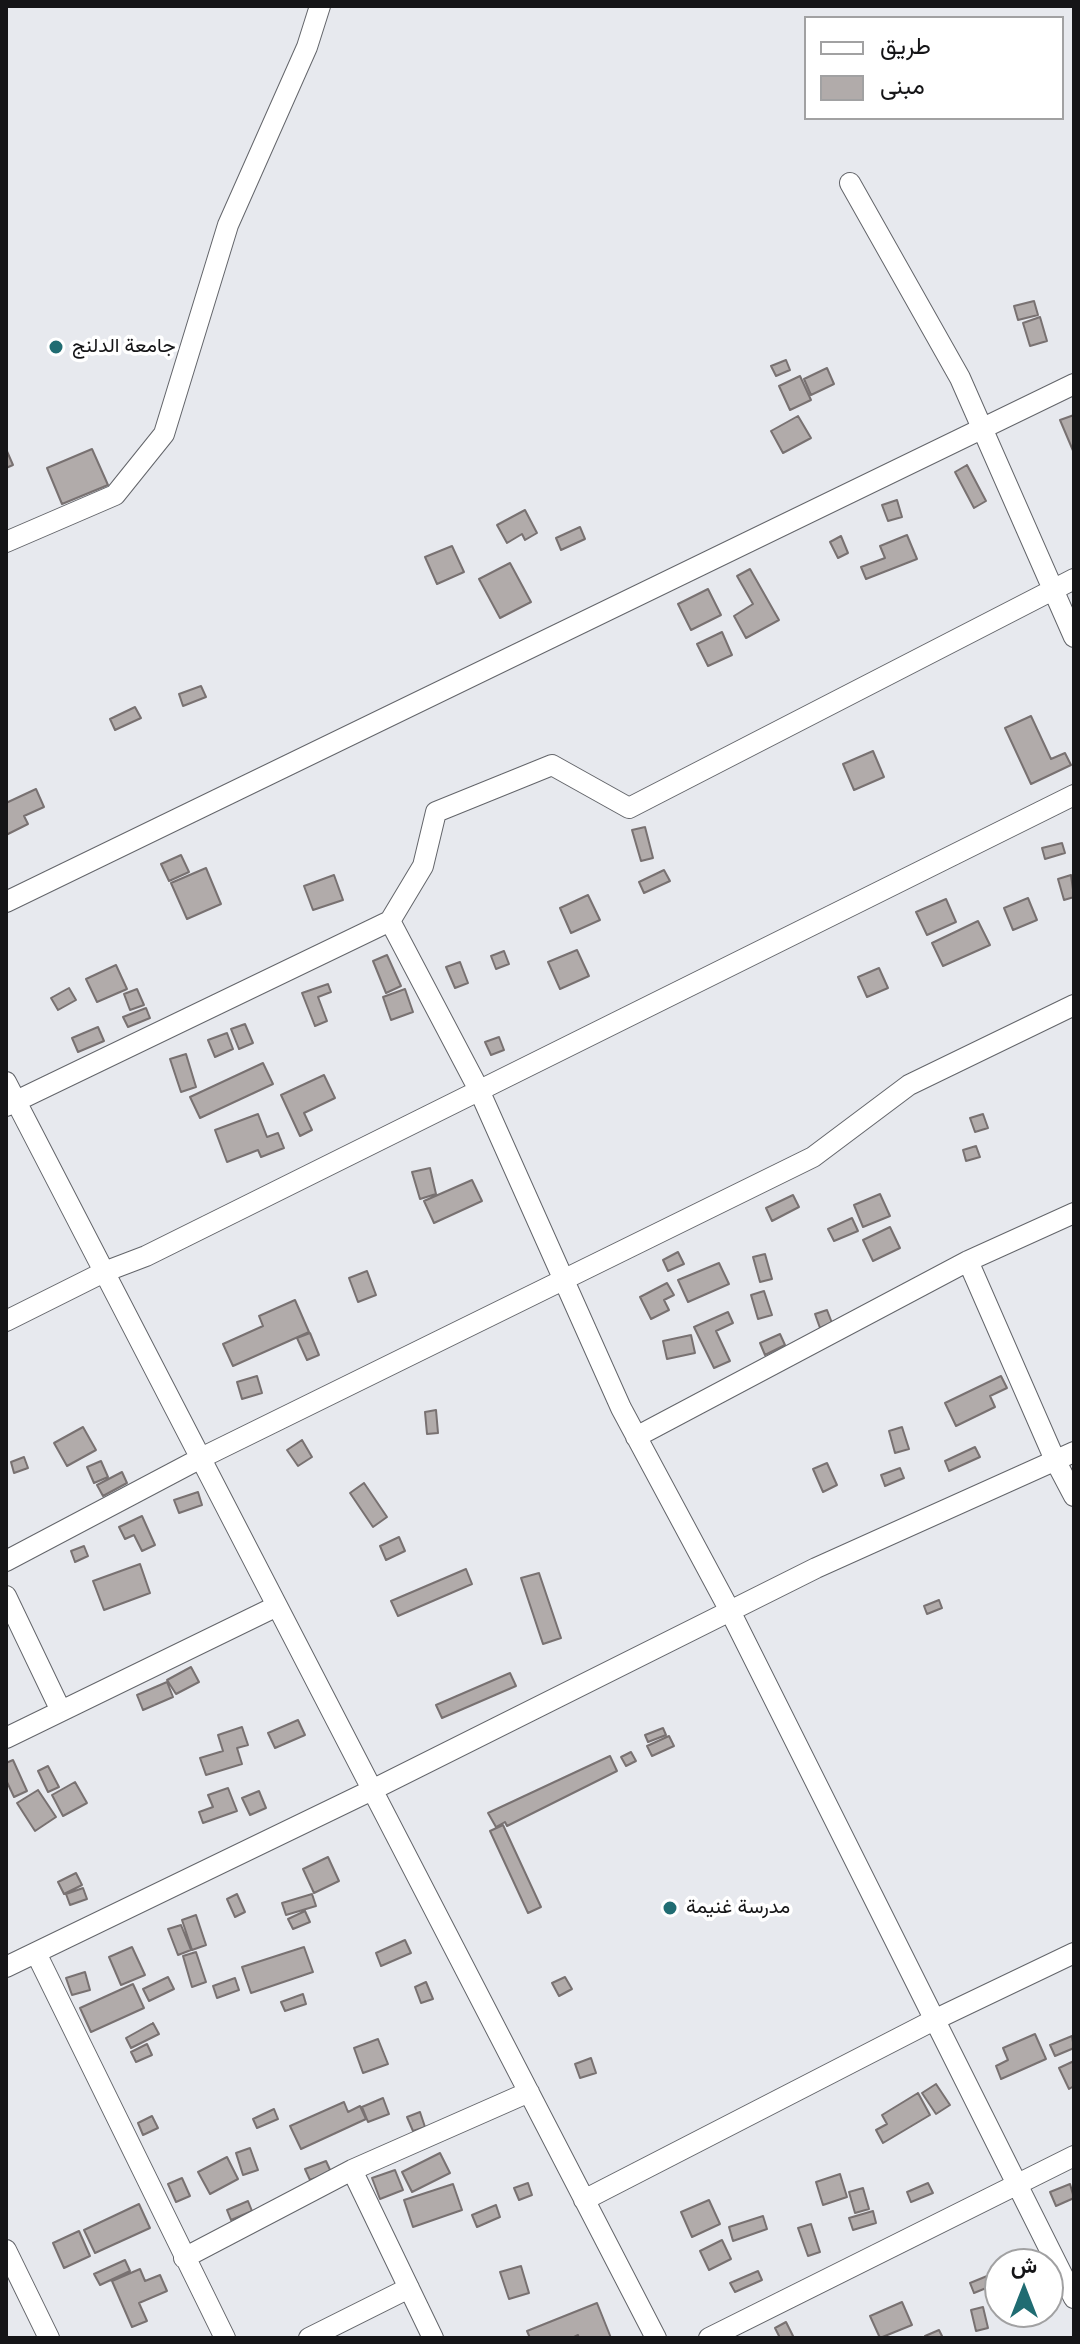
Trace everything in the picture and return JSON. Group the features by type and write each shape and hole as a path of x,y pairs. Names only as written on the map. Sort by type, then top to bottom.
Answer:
{"street":[{"path":"6,542 115,495 164,434 228,225 307,47 320,6"},
{"path":"850,183 960,378 1074,637"},
{"path":"6,902 1074,384"},
{"path":"11,1104 390,921 423,866 436,812 552,765 629,808 1074,579"},
{"path":"6,1321 104,1272 146,1256 1074,795"},
{"path":"390,921 479,1090 636,1437 730,1611 1074,2298"},
{"path":"6,1561 201,1458 813,1157 909,1085 1074,1005"},
{"path":"6,1082 11,1104 104,1272 656,2338"},
{"path":"636,1437 968,1261 1074,1213"},
{"path":"968,1261 1065,1456 1074,1496"},
{"path":"6,1967 372,1790 816,1568 1065,1456"},
{"path":"6,1596 61,1711"},
{"path":"6,1738 277,1606"},
{"path":"36,1953 225,2338"},
{"path":"584,2200 934,2020 1074,1953"},
{"path":"184,2258 352,2170 529,2092"},
{"path":"709,2338 1074,2156"},
{"path":"352,2170 433,2338"},
{"path":"6,2250 49,2338"},
{"path":"309,2338 409,2288"}],"building":[{"path":"1034,301 1038,315 1018,320 1014,306"},
{"path":"1040,317 1047,341 1030,346 1023,323"},
{"path":"786,360 790,370 776,376 771,366"},
{"path":"827,368 834,384 811,395 804,379"},
{"path":"800,376 811,400 790,410 779,386"},
{"path":"1074,415 1074,453 1060,420"},
{"path":"798,416 811,438 783,453 771,431"},
{"path":"6,449 13,465 6,468"},
{"path":"92,449 108,485 62,504 47,468"},
{"path":"967,465 986,501 974,508 955,472"},
{"path":"897,500 902,517 888,521 882,505"},
{"path":"525,510 537,533 525,540 522,534 507,543 497,525"},
{"path":"580,527 585,539 561,550 556,538"},
{"path":"907,535 917,559 866,579 861,567 885,558 880,546"},
{"path":"841,536 848,553 838,558 830,542"},
{"path":"452,546 464,572 437,584 425,557"},
{"path":"510,563 531,602 500,618 479,579"},
{"path":"750,569 779,620 746,638 734,616 753,604 737,576"},
{"path":"708,589 721,615 691,630 678,604"},
{"path":"722,632 732,655 708,666 697,644"},
{"path":"201,686 206,697 183,706 179,694"},
{"path":"135,707 141,718 115,730 110,719"},
{"path":"1031,716 1051,759 1065,753 1071,765 1031,784 1005,728"},
{"path":"873,751 884,777 854,790 843,764"},
{"path":"36,789 44,807 24,816 28,824 6,835 6,803"},
{"path":"645,827 653,858 641,861 632,830"},
{"path":"1062,843 1065,853 1045,859 1042,848"},
{"path":"181,855 189,872 169,881 161,864"},
{"path":"206,868 221,904 187,919 171,883"},
{"path":"664,870 670,881 644,893 639,882"},
{"path":"334,875 343,900 313,910 304,886"},
{"path":"1071,875 1074,897 1064,900 1058,879"},
{"path":"588,895 600,920 571,933 560,908"},
{"path":"1028,898 1037,920 1013,930 1004,908"},
{"path":"946,899 956,922 927,935 916,912"},
{"path":"978,921 990,945 943,966 932,943"},
{"path":"577,950 589,976 560,989 548,962"},
{"path":"504,951 509,964 496,969 491,956"},
{"path":"387,955 401,986 386,993 373,961"},
{"path":"460,962 468,983 455,988 446,967"},
{"path":"116,965 127,989 97,1002 86,979"},
{"path":"879,968 888,988 867,997 858,977"},
{"path":"328,984 331,992 318,997 327,1021 315,1026 302,993"},
{"path":"69,988 76,1000 58,1010 51,998"},
{"path":"137,989 144,1005 130,1010 124,994"},
{"path":"405,989 413,1012 391,1020 383,997"},
{"path":"146,1008 150,1018 128,1027 123,1017"},
{"path":"245,1024 253,1043 239,1049 231,1029"},
{"path":"98,1027 104,1041 78,1052 72,1038"},
{"path":"227,1033 233,1049 215,1057 208,1040"},
{"path":"499,1037 504,1050 491,1055 485,1042"},
{"path":"186,1054 196,1087 181,1092 170,1059"},
{"path":"263,1063 273,1084 200,1118 190,1097"},
{"path":"324,1075 335,1098 304,1113 312,1130 300,1136 281,1095"},
{"path":"258,1114 267,1137 278,1133 284,1148 261,1157 258,1150 227,1162 215,1130"},
{"path":"983,1114 988,1128 975,1132 970,1118"},
{"path":"976,1146 980,1157 966,1161 963,1150"},
{"path":"430,1168 436,1194 420,1199 412,1172"},
{"path":"472,1180 482,1201 434,1223 424,1201"},
{"path":"880,1194 890,1216 863,1227 854,1205"},
{"path":"793,1195 799,1207 772,1221 766,1208"},
{"path":"852,1218 858,1231 834,1241 828,1229"},
{"path":"890,1227 900,1248 873,1261 863,1240"},
{"path":"678,1252 684,1264 668,1271 663,1260"},
{"path":"765,1254 772,1279 760,1282 753,1257"},
{"path":"719,1263 729,1284 688,1302 678,1280"},
{"path":"367,1271 376,1295 358,1302 349,1278"},
{"path":"667,1283 674,1295 664,1300 669,1310 651,1319 640,1297"},
{"path":"764,1291 772,1315 758,1319 751,1295"},
{"path":"295,1300 309,1332 233,1366 223,1344 263,1326 259,1316"},
{"path":"827,1310 832,1323 820,1328 815,1314"},
{"path":"728,1312 733,1323 716,1331 730,1361 714,1368 694,1327"},
{"path":"310,1333 319,1355 307,1360 297,1338"},
{"path":"780,1334 785,1345 765,1355 760,1343"},
{"path":"691,1335 695,1353 667,1359 663,1341"},
{"path":"257,1376 262,1393 242,1399 237,1382"},
{"path":"1001,1376 1007,1388 990,1396 995,1407 956,1426 945,1403"},
{"path":"436,1410 438,1433 427,1434 425,1412"},
{"path":"83,1427 96,1450 67,1466 54,1443"},
{"path":"902,1427 909,1449 895,1453 889,1431"},
{"path":"302,1440 312,1457 298,1466 287,1450"},
{"path":"975,1447 980,1457 949,1471 945,1461"},
{"path":"24,1457 28,1468 14,1473 11,1462"},
{"path":"101,1461 108,1477 94,1483 87,1467"},
{"path":"827,1463 837,1485 823,1492 813,1469"},
{"path":"900,1468 904,1478 885,1486 881,1475"},
{"path":"122,1472 127,1483 103,1496 97,1485"},
{"path":"364,1483 387,1517 373,1527 350,1493"},
{"path":"198,1492 202,1505 179,1513 174,1500"},
{"path":"142,1516 155,1545 142,1551 134,1535 125,1539 119,1527"},
{"path":"399,1537 405,1551 386,1560 380,1546"},
{"path":"84,1546 88,1556 75,1562 71,1551"},
{"path":"140,1564 150,1593 104,1610 93,1581"},
{"path":"466,1569 472,1584 398,1616 391,1601"},
{"path":"539,1573 561,1638 543,1644 521,1578"},
{"path":"939,1600 942,1608 927,1614 924,1606"},
{"path":"191,1667 199,1682 176,1694 167,1680"},
{"path":"510,1673 516,1686 442,1718 436,1705"},
{"path":"167,1682 173,1697 143,1710 137,1695"},
{"path":"298,1720 305,1735 275,1748 268,1733"},
{"path":"242,1727 248,1745 237,1748 242,1764 206,1775 200,1758 223,1751 218,1735"},
{"path":"663,1728 666,1735 648,1742 645,1735"},
{"path":"669,1736 674,1746 652,1756 647,1746"},
{"path":"631,1752 636,1761 626,1766 621,1757"},
{"path":"610,1756 617,1771 507,1826 505,1822 496,1827 488,1813"},
{"path":"13,1760 27,1791 14,1797 6,1780 6,1763"},
{"path":"48,1766 59,1787 48,1792 38,1771"},
{"path":"75,1782 87,1803 63,1816 52,1795"},
{"path":"228,1788 237,1811 203,1823 199,1812 213,1807 208,1795"},
{"path":"38,1790 56,1817 35,1831 17,1803"},
{"path":"259,1791 266,1808 250,1815 242,1798"},
{"path":"503,1825 541,1907 528,1913 490,1831"},
{"path":"328,1857 339,1881 314,1893 303,1869"},
{"path":"76,1873 82,1885 64,1894 58,1882"},
{"path":"83,1888 87,1899 70,1905 66,1894"},
{"path":"237,1894 245,1912 235,1917 227,1899"},
{"path":"312,1894 316,1906 286,1915 282,1903"},
{"path":"305,1911 310,1922 293,1929 288,1919"},
{"path":"196,1915 206,1945 192,1950 182,1920"},
{"path":"181,1925 191,1950 178,1955 168,1929"},
{"path":"405,1940 411,1953 381,1966 376,1953"},
{"path":"132,1947 145,1975 121,1985 109,1957"},
{"path":"304,1947 313,1972 251,1993 242,1967"},
{"path":"196,1952 206,1982 192,1987 183,1956"},
{"path":"85,1972 90,1990 72,1995 66,1978"},
{"path":"168,1977 174,1989 149,2001 143,1989"},
{"path":"565,1977 572,1989 559,1996 552,1983"},
{"path":"235,1978 239,1990 217,1998 213,1986"},
{"path":"426,1982 433,1999 421,2003 415,1987"},
{"path":"133,1984 144,2008 91,2032 80,2008"},
{"path":"303,1994 306,2004 285,2011 281,2002"},
{"path":"153,2023 159,2034 131,2048 126,2038"},
{"path":"1035,2034 1046,2059 1001,2079 996,2066 1008,2060 1003,2048"},
{"path":"1072,2036 1074,2048 1055,2056 1050,2045"},
{"path":"378,2039 388,2064 363,2073 354,2048"},
{"path":"147,2044 152,2055 136,2062 131,2052"},
{"path":"591,2058 596,2073 580,2078 575,2064"},
{"path":"1074,2061 1074,2086 1069,2089 1059,2068"},
{"path":"936,2084 950,2105 936,2114 922,2093"},
{"path":"918,2093 930,2115 883,2143 876,2130 887,2124 882,2115"},
{"path":"383,2098 389,2114 368,2122 362,2107"},
{"path":"344,2102 348,2112 360,2106 366,2119 301,2149 290,2126"},
{"path":"274,2109 278,2119 257,2128 253,2119"},
{"path":"420,2112 425,2127 413,2131 407,2117"},
{"path":"152,2116 158,2128 143,2135 138,2123"},
{"path":"250,2148 258,2170 243,2175 236,2153"},
{"path":"440,2153 450,2173 412,2192 402,2172"},
{"path":"227,2157 238,2179 210,2194 198,2172"},
{"path":"326,2161 331,2172 310,2180 305,2169"},
{"path":"395,2170 403,2190 380,2199 372,2178"},
{"path":"840,2174 847,2197 823,2205 816,2182"},
{"path":"182,2178 190,2196 176,2202 168,2184"},
{"path":"528,2183 532,2195 519,2200 514,2188"},
{"path":"928,2183 933,2193 911,2202 907,2192"},
{"path":"453,2184 462,2210 413,2227 404,2200"},
{"path":"1070,2184 1074,2198 1056,2206 1050,2192"},
{"path":"863,2188 869,2209 855,2213 849,2192"},
{"path":"709,2200 720,2224 692,2237 681,2212"},
{"path":"248,2201 252,2211 231,2220 227,2210"},
{"path":"139,2204 150,2228 95,2253 84,2230"},
{"path":"496,2205 500,2217 477,2227 472,2215"},
{"path":"873,2211 876,2223 853,2230 849,2218"},
{"path":"763,2216 767,2229 733,2241 729,2227"},
{"path":"811,2224 820,2252 808,2256 798,2228"},
{"path":"79,2231 90,2256 64,2268 53,2243"},
{"path":"722,2240 731,2259 709,2270 700,2251"},
{"path":"125,2260 130,2271 100,2285 94,2274"},
{"path":"521,2266 529,2293 509,2299 500,2272"},
{"path":"140,2269 145,2281 160,2275 167,2291 139,2303 147,2321 132,2327 112,2281"},
{"path":"758,2271 762,2280 735,2292 730,2283"},
{"path":"984,2277 984,2289 974,2293 970,2283"},
{"path":"902,2302 912,2325 880,2338 870,2316"},
{"path":"597,2303 611,2338 579,2338 578,2335 572,2338 530,2338 527,2331"},
{"path":"983,2307 984,2328 988,2328 976,2331 971,2310"},
{"path":"786,2322 794,2338 780,2338 775,2328"},
{"path":"939,2330 943,2338 926,2338 925,2336"}],"place":[{"name":"جامعة الدلنج","path":"56,347"},
{"name":"مدرسة غنيمة","path":"670,1908"}]}
